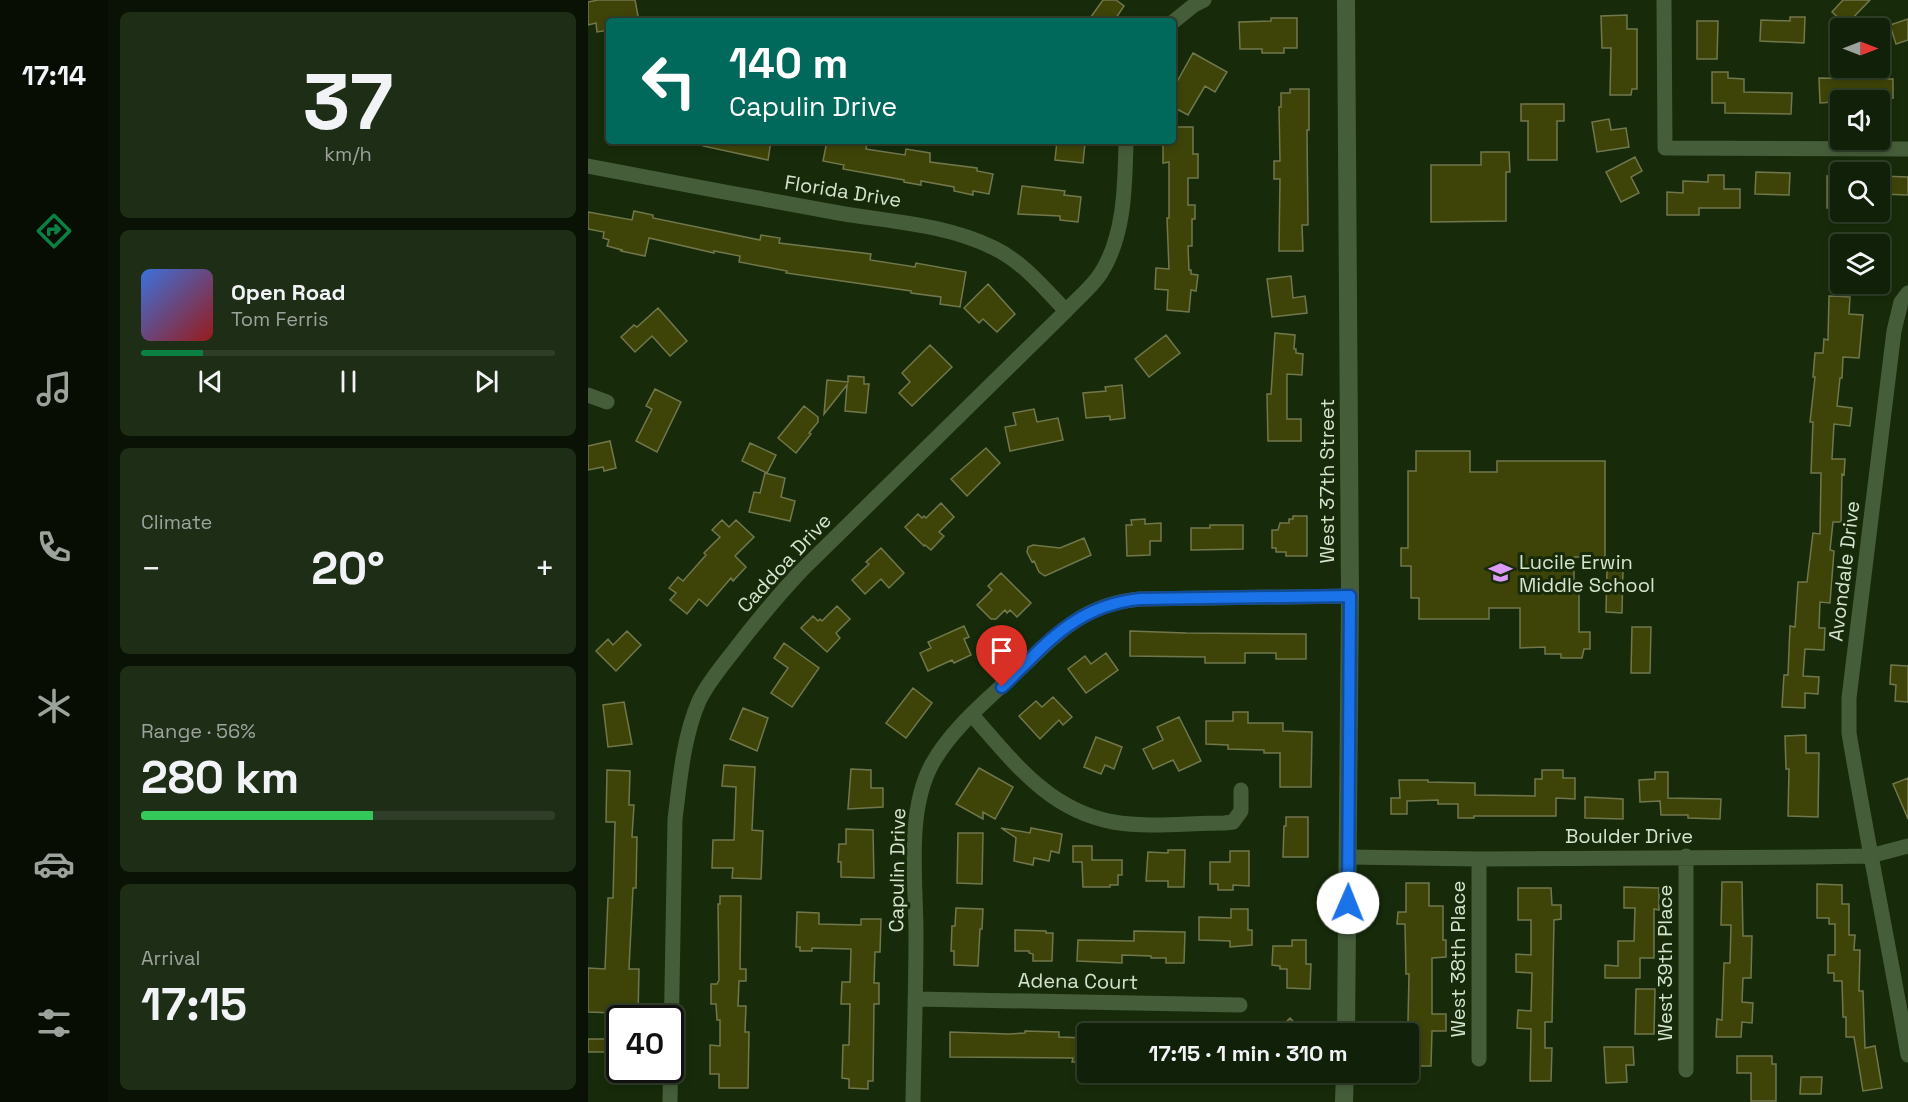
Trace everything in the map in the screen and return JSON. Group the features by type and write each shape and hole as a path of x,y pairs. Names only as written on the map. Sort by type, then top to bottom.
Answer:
{"street":[{"path":"1176,20 1204,0"},
{"name":"West 37th Street","path":"1346,0 1350,596 1346,1023"},
{"path":"1664,0 1665,148 1908,149"},
{"name":"Caddoa Drive","path":"670,1102 675,819 680,775 698,703 704,691 777,597 802,570 1100,275 1116,235 1125,192 1126,144"},
{"name":"Florida Drive","path":"588,166 790,204 935,227 964,235 1009,256 1066,311"},
{"name":"Avondale Drive","path":"1908,294 1901,302 1894,331 1849,698 1850,733 1870,856 1891,955 1908,1054"},
{"path":"588,395 607,402"},
{"name":"Capulin Drive","path":"913,1102 915,829 923,783 943,745 1060,631 1092,610 1108,604 1140,599 1350,596"},
{"path":"972,715 1022,770 1054,799 1070,809 1113,822 1224,824 1233,822 1241,811 1242,790"},
{"name":"Boulder Drive","path":"1349,857 1479,859 1870,856 1908,846"},
{"name":"West 39th Place","path":"1686,856 1686,1070"},
{"name":"West 38th Place","path":"1479,859 1479,1059"},
{"name":"Adena Court","path":"915,999 1240,1005"},
{"path":"1344,1102 1345,1083"}],"building":[{"path":"635,0 638,18 606,18 606,30 597,32 596,23 588,25 588,2"},
{"path":"1103,0 1116,0 1124,6 1116,18 1090,18"},
{"path":"1843,0 1870,0 1853,18 1838,18 1832,12"},
{"path":"1627,15 1627,29 1637,29 1637,89 1632,89 1631,95 1610,95 1611,48 1602,48 1601,16"},
{"path":"1790,17 1805,17 1804,43 1760,41 1761,20 1790,21"},
{"path":"1271,18 1297,18 1297,48 1284,48 1284,53 1262,53 1262,49 1240,49 1239,22 1271,21"},
{"path":"1908,19 1908,40 1896,44 1890,25"},
{"path":"1697,21 1718,21 1717,59 1697,59"},
{"path":"1193,53 1227,72 1215,92 1205,86 1188,115 1176,109 1176,84"},
{"path":"1712,72 1728,72 1728,78 1744,79 1744,92 1792,93 1791,114 1725,113 1725,103 1712,103"},
{"path":"1819,78 1893,79 1893,98 1890,98 1890,90 1830,90 1830,102 1820,103"},
{"path":"1290,89 1309,89 1308,225 1302,225 1303,251 1279,251 1280,179 1274,179 1274,161 1280,161 1281,93 1290,93"},
{"path":"1521,104 1564,104 1564,121 1557,121 1557,160 1528,160 1528,121 1521,121"},
{"path":"1609,119 1611,130 1626,128 1629,147 1597,152 1592,122"},
{"path":"1176,127 1193,127 1193,154 1198,154 1198,178 1188,178 1188,205 1195,205 1195,219 1192,219 1192,246 1188,246 1189,270 1191,274 1198,275 1196,291 1191,290 1189,312 1167,310 1168,290 1155,289 1156,268 1169,269 1167,218 1169,218 1169,162 1163,163 1163,144 1176,144"},
{"path":"703,144 771,144 768,160 703,146"},
{"path":"826,144 867,144 866,149 905,155 906,149 930,153 930,162 977,168 977,171 993,174 989,194 973,191 973,195 954,191 954,187 921,181 921,185 904,182 904,180 843,169 844,165 823,161"},
{"path":"1057,144 1085,144 1083,163 1055,160"},
{"path":"1481,152 1509,152 1510,172 1506,172 1506,221 1431,222 1431,165 1481,165"},
{"path":"1635,157 1642,171 1631,177 1639,193 1621,202 1606,172"},
{"path":"1756,172 1790,173 1789,195 1755,194"},
{"path":"1708,175 1724,175 1724,189 1740,189 1740,208 1699,208 1699,215 1667,215 1667,192 1683,193 1683,181 1708,182"},
{"path":"1827,176 1830,176 1830,208 1827,208"},
{"path":"1890,176 1908,177 1908,195 1890,194"},
{"path":"1022,186 1065,191 1064,195 1081,197 1078,222 1060,220 1060,216 1018,214"},
{"path":"634,211 653,215 653,218 760,240 761,235 780,238 779,243 871,254 870,260 915,267 916,263 966,272 960,307 940,304 941,297 786,273 787,271 739,262 740,256 714,251 714,253 649,238 645,256 621,251 607,246 609,240 603,238 604,232 588,229 588,212 632,220"},
{"path":"1291,276 1293,298 1305,296 1307,313 1272,317 1267,279"},
{"path":"988,284 1015,314 997,332 983,319 979,323 964,308"},
{"path":"1829,296 1850,297 1849,314 1863,315 1859,358 1843,357 1842,378 1840,378 1837,406 1852,408 1850,426 1834,424 1832,459 1845,459 1844,475 1842,474 1841,522 1833,522 1830,550 1834,551 1830,603 1820,602 1819,628 1825,628 1824,650 1805,649 1803,676 1819,677 1818,694 1805,693 1805,708 1782,707 1784,675 1788,675 1790,626 1795,627 1798,582 1807,582 1813,533 1820,534 1821,473 1811,473 1813,422 1810,422 1815,353 1823,353 1824,339 1828,340"},
{"path":"658,308 687,341 670,356 652,336 635,352 621,337 634,325 637,327"},
{"path":"1275,333 1295,335 1294,349 1296,353 1303,354 1302,375 1287,374 1287,419 1301,419 1301,441 1268,441 1267,394 1271,394"},
{"path":"1166,335 1180,353 1149,377 1135,359"},
{"path":"930,345 952,367 912,406 899,393 910,382 902,373"},
{"path":"848,376 864,377 864,384 869,384 866,413 845,411 847,385 824,414 827,380 848,382"},
{"path":"1122,385 1125,418 1110,420 1110,416 1086,418 1083,393 1106,391 1105,387"},
{"path":"655,389 681,402 657,452 636,441 652,409 646,406"},
{"path":"804,406 818,417 818,422 796,453 778,438"},
{"path":"1034,409 1037,422 1058,418 1063,440 1010,451 1005,427 1016,425 1013,413"},
{"path":"610,441 616,468 604,471 603,467 588,470 588,446"},
{"path":"750,443 776,455 767,473 742,461"},
{"path":"986,448 1000,463 967,496 951,479"},
{"path":"1416,451 1470,451 1470,472 1497,472 1497,461 1605,461 1605,557 1574,557 1574,581 1579,581 1579,632 1590,632 1590,649 1584,649 1582,658 1561,658 1561,654 1545,654 1545,647 1520,648 1520,608 1489,608 1489,619 1419,619 1419,598 1411,598 1411,566 1401,566 1401,548 1408,548 1408,471 1416,471"},
{"path":"765,473 785,478 781,497 795,501 790,521 749,512 754,492 760,493"},
{"path":"941,503 954,517 939,532 944,536 931,550 905,527 918,514 926,518"},
{"path":"1293,516 1307,516 1307,556 1286,556 1286,552 1276,552 1276,548 1272,548 1272,530 1278,530 1280,523 1289,523 1289,519 1293,519"},
{"path":"1145,519 1145,524 1161,523 1161,541 1150,541 1150,555 1127,556 1126,525 1132,525 1131,520"},
{"path":"722,520 729,527 736,520 754,537 735,556 746,567 733,581 731,578 707,606 699,599 687,614 670,600 676,593 669,588 678,577 683,581 706,555 704,553 720,537 712,530"},
{"path":"1210,525 1243,525 1243,549 1191,550 1191,528 1210,528"},
{"path":"1084,538 1091,555 1045,576 1039,572 1027,552 1028,547 1033,545 1060,548"},
{"path":"881,548 904,573 889,588 881,579 865,594 852,580 869,564 866,562"},
{"path":"1607,569 1623,569 1622,613 1606,612"},
{"path":"1001,573 1031,603 1017,617 1010,610 1007,613 1005,610 996,619 991,619 977,605 992,590 988,586"},
{"path":"837,606 850,619 836,633 840,638 827,652 801,628 813,616 818,621 820,619 822,621"},
{"path":"964,626 969,637 964,639 971,655 954,663 952,660 928,671 920,653 931,648 928,642"},
{"path":"1632,627 1651,627 1650,673 1631,673"},
{"path":"627,631 641,645 616,671 596,651 608,639 613,645"},
{"path":"1130,631 1306,634 1306,659 1276,659 1276,653 1245,653 1245,663 1205,663 1205,657 1130,656"},
{"path":"784,643 819,668 792,707 771,693 788,668 774,658"},
{"path":"1106,653 1118,670 1086,693 1068,669 1085,656 1091,664"},
{"path":"1891,665 1908,666 1908,702 1895,701 1896,685 1890,684"},
{"path":"913,688 932,703 906,738 886,723"},
{"path":"1053,697 1072,717 1063,725 1059,720 1040,739 1019,716 1036,701 1042,707"},
{"path":"624,702 632,744 608,747 603,705"},
{"path":"743,708 768,718 757,751 730,739"},
{"path":"1233,712 1248,712 1248,723 1283,723 1283,731 1312,732 1311,787 1280,787 1280,753 1228,749 1228,745 1206,744 1206,721 1233,721"},
{"path":"1179,717 1201,761 1179,771 1173,760 1153,769 1143,749 1163,740 1157,727"},
{"path":"1806,735 1806,753 1819,753 1818,817 1788,816 1789,769 1786,769 1785,736"},
{"path":"1096,737 1122,747 1114,769 1105,765 1101,774 1084,767"},
{"path":"724,765 755,767 752,830 763,831 761,879 732,878 733,868 712,868 713,840 734,840 736,787 722,786"},
{"path":"979,768 1013,787 995,819 983,812 983,819 956,804"},
{"path":"851,769 871,770 871,788 883,788 883,807 848,809"},
{"path":"607,770 630,771 629,805 634,805 632,837 637,837 636,888 633,888 629,969 639,969 638,1005 606,1005 606,1013 588,1012 588,968 605,969 608,898 613,898 615,822 606,822"},
{"path":"1542,770 1563,770 1563,778 1575,778 1575,799 1556,798 1556,816 1458,818 1458,804 1438,804 1438,800 1407,801 1407,814 1391,814 1391,798 1400,798 1399,780 1475,783 1475,795 1535,796 1535,779 1542,779"},
{"path":"1655,772 1668,772 1668,798 1721,799 1720,819 1688,818 1688,815 1661,815 1660,801 1640,802 1639,780 1655,779"},
{"path":"1908,778 1908,819 1893,784"},
{"path":"1585,797 1623,799 1623,819 1585,818"},
{"path":"1286,817 1308,817 1308,857 1283,857"},
{"path":"1001,828 1030,833 1031,828 1062,834 1059,853 1051,851 1049,861 1034,858 1033,865 1014,861 1016,838"},
{"path":"846,829 873,830 874,878 841,877 841,862 838,862 839,844 846,844"},
{"path":"958,833 983,833 982,884 957,883"},
{"path":"1073,846 1092,846 1092,860 1122,860 1122,875 1118,875 1118,885 1083,887 1082,862 1073,862"},
{"path":"1168,850 1185,850 1184,887 1168,887 1168,881 1146,881 1148,852 1168,853"},
{"path":"1230,851 1249,851 1249,886 1233,885 1233,890 1218,890 1218,884 1210,884 1210,862 1230,862"},
{"path":"1722,882 1742,882 1743,936 1752,936 1751,978 1743,978 1742,1002 1753,1003 1752,1023 1742,1022 1741,1037 1716,1037 1717,1019 1722,1020 1724,963 1730,963 1731,925 1721,925"},
{"path":"1406,883 1429,883 1429,906 1443,906 1443,940 1446,940 1446,957 1432,958 1432,1014 1446,1014 1446,1031 1432,1031 1431,1066 1419,1066 1419,1023 1408,1022 1409,974 1406,974 1405,924 1397,924 1398,912 1406,912"},
{"path":"1817,884 1842,885 1842,904 1849,904 1849,935 1855,935 1854,950 1860,950 1859,991 1863,991 1865,1048 1875,1046 1882,1088 1863,1091 1854,1037 1846,1037 1842,981 1834,981 1834,973 1828,973 1828,955 1835,955 1835,924 1829,924 1829,918 1817,918"},
{"path":"1624,887 1659,888 1659,910 1654,909 1654,958 1640,958 1640,978 1605,978 1605,965 1618,966 1618,941 1634,941 1635,908 1624,908"},
{"path":"1518,888 1551,888 1552,905 1561,905 1561,919 1554,920 1552,1022 1545,1022 1545,1048 1552,1048 1551,1081 1530,1081 1531,1029 1517,1028 1518,1010 1531,1011 1532,973 1516,972 1516,954 1531,955 1531,920 1518,920"},
{"path":"720,896 741,896 740,969 746,969 746,981 739,981 738,1006 746,1006 745,1032 749,1032 748,1088 719,1088 719,1074 710,1074 710,1045 720,1046 720,1020 717,1020 716,1004 711,1004 711,984 717,984 719,980 718,904 720,904"},
{"path":"956,908 983,909 978,966 954,965 954,951 951,951 952,926 955,926"},
{"path":"1231,909 1248,909 1248,930 1252,930 1252,945 1230,947 1230,941 1199,940 1199,917 1231,918"},
{"path":"797,912 819,913 819,924 861,925 861,919 881,919 880,952 875,952 874,983 879,983 879,1004 874,1004 873,1081 868,1081 868,1089 849,1088 849,1079 842,1078 843,1045 849,1045 850,1004 841,1004 842,982 850,982 851,949 812,948 812,951 800,951 800,947 796,947"},
{"path":"1015,930 1053,933 1052,961 1033,961 1033,954 1029,951 1015,951"},
{"path":"1134,931 1185,932 1184,963 1166,963 1166,958 1151,958 1151,956 1122,955 1122,963 1077,961 1078,940 1134,941"},
{"path":"1292,940 1306,940 1306,964 1311,964 1310,989 1287,988 1287,969 1280,969 1280,966 1272,965 1273,946 1292,946"},
{"path":"1636,989 1655,989 1654,1034 1635,1034"},
{"path":"1290,1018 1295,1023 1285,1023"},
{"path":"1025,1031 1059,1032 1059,1037 1077,1038 1077,1062 1072,1062 1073,1058 950,1057 950,1032 1025,1033"},
{"path":"588,1039 606,1039 606,1052 588,1052"},
{"path":"1604,1047 1633,1047 1634,1065 1626,1065 1627,1082 1606,1083"},
{"path":"1737,1056 1772,1056 1772,1064 1776,1064 1776,1101 1751,1101 1751,1073 1737,1073"},
{"path":"1801,1077 1822,1077 1821,1094 1800,1094"}],"place":[{"name":"Lucile Erwin Middle School","path":"1501,573"}],"route":[{"path":"1002,687 1060,631 1092,610 1108,604 1140,599 1350,596 1348,903"}]}
